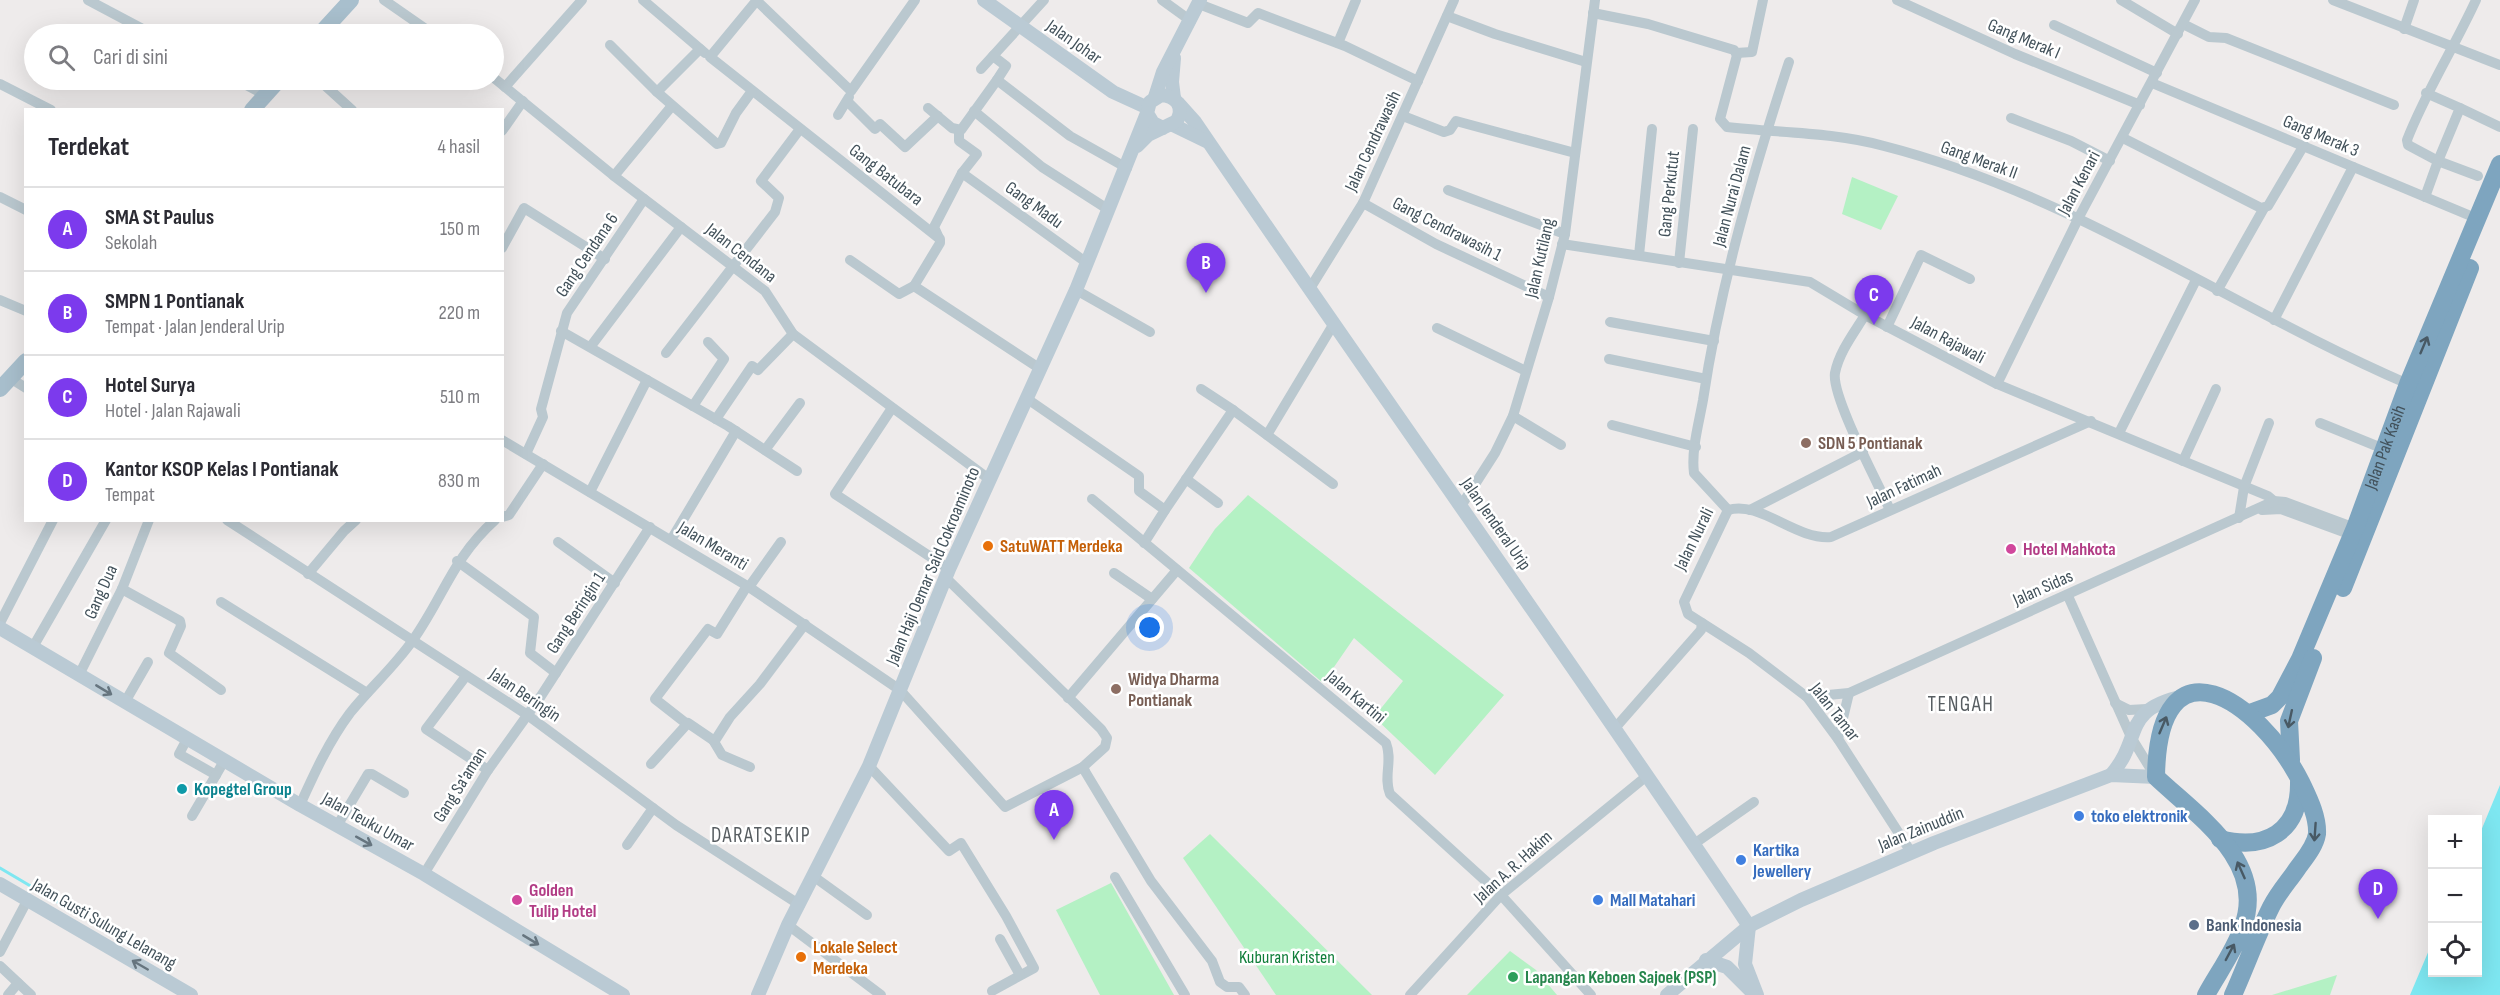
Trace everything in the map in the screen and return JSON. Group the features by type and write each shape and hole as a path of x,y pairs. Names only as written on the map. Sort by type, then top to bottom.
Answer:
{"highway":[{"name":"Jalan Pak Kasih","path":"2250,713 2272,705 2286,687 2354,531 2408,384 2500,164"},
{"name":"Jalan Pak Kasih","path":"2295,770 2288,732 2296,698 2364,541 2459,294 2500,198"},
{"path":"2206,995 2243,928 2248,906 2247,883 2241,868 2220,839 2156,777 2156,748 2161,729 2174,706 2186,696 2210,692 2220,695 2250,713 2276,740 2295,770 2313,811 2317,836 2313,846 2271,907 2233,995"},
{"path":"2220,839 2250,844 2280,831 2294,815 2298,805 2295,770"}],"main road":[{"path":"329,24 351,0"},
{"path":"254,108 270,90"},
{"path":"4,382 24,363"}],"street":[{"path":"88,0 133,24"},
{"path":"384,0 419,24"},
{"path":"505,87 582,0"},
{"name":"Gang Batubara","path":"643,0 752,91 940,239"},
{"path":"710,57 757,0 850,97 875,129 880,124 905,147 938,116"},
{"path":"837,115 915,0"},
{"name":"Jalan Johar","path":"984,0 1113,92 1150,106"},
{"path":"981,69 1044,0"},
{"path":"1162,0 1191,21"},
{"path":"1338,43 1356,0"},
{"name":"Jalan Cendrawasih","path":"1309,290 1363,203 1454,0"},
{"name":"Jalan Kutilang","path":"1461,506 1495,453 1513,416 1550,297 1564,239 1595,0"},
{"path":"1593,13 1668,29 1732,48 1736,53 1752,52 1763,0"},
{"name":"Gang Merak I","path":"1897,0 2015,54 2140,105"},
{"path":"2121,0 2181,29 2209,37 2226,38 2394,105"},
{"name":"Jalan Kenari","path":"1997,384 2079,217 2195,0"},
{"path":"2333,0 2353,4 2404,29 2500,65"},
{"path":"2404,29 2414,0"},
{"path":"2476,0 2454,48 2426,93 2407,142 2438,160 2478,176"},
{"path":"1200,2 1248,23 1257,13 1338,43 1418,81"},
{"name":"Jalan Haji Oemar Said Cokroaminoto","path":"758,995 789,925 869,766 947,574 1076,290 1136,147 1163,72 1200,2"},
{"path":"1448,16 1495,34 1586,62"},
{"name":"Gang Merak 3","path":"2054,25 2155,78 2353,167 2478,219"},
{"path":"610,45 671,107 717,144 721,142 736,113 752,91"},
{"path":"657,92 700,49"},
{"path":"1136,147 1148,135 1168,127 1180,115 1172,82 1174,53"},
{"name":"Gang Merak II","path":"1736,53 1721,121 1727,127 1836,137 1882,145 1965,172 2079,217 2274,320 2408,384"},
{"path":"850,260 899,294 914,286 940,243 934,228 962,173 977,154 959,141 959,131 1006,66 993,56"},
{"name":"Jalan Nurai Dalam","path":"1729,269 1766,131 1789,62"},
{"path":"997,80 1070,136 1127,168"},
{"path":"0,84 47,108"},
{"name":"Jalan Cendana","path":"505,87 614,176 765,291 793,334 989,479"},
{"path":"256,90 265,95"},
{"path":"330,90 350,108"},
{"path":"2426,93 2500,127"},
{"path":"1176,100 1168,95 1150,106 1153,123 1210,144"},
{"name":"Jalan Jenderal Urip","path":"1176,100 1210,144 1333,325 1616,727 1749,926"},
{"path":"504,128 523,101"},
{"path":"614,176 671,107"},
{"path":"928,108 959,131"},
{"path":"2425,197 2460,108"},
{"path":"975,111 1042,167 1109,210"},
{"path":"1403,116 1444,132 1450,130 1456,121 1575,153"},
{"path":"2011,118 2071,141 2110,161"},
{"path":"666,353 775,212 779,198 761,181 800,129"},
{"path":"1639,255 1652,129"},
{"name":"Gang Perkutut","path":"1679,263 1693,129"},
{"path":"2123,138 2259,208 2264,208"},
{"path":"2217,291 2264,208 2304,145"},
{"path":"2274,320 2353,167"},
{"name":"Gang Madu","path":"962,173 1087,263"},
{"name":"Jalan Rajawali","path":"1448,190 1564,239 1679,263 1810,282 1865,315 1997,384 2091,421 2244,487 2275,505 2354,531"},
{"path":"0,197 24,209"},
{"name":"Gang Cendana 6","path":"526,454 543,417 542,409 567,313 644,199"},
{"name":"Gang Cendrawasih 1","path":"1363,203 1436,244 1550,297"},
{"path":"504,244 524,208 605,259"},
{"path":"591,346 681,227"},
{"path":"1887,327 1921,255 1970,279"},
{"name":"Jalan Nurali","path":"1702,623 1688,614 1684,596 1728,510 1694,473 1706,379 1729,269"},
{"path":"2119,434 2196,280"},
{"path":"914,286 1039,368"},
{"path":"1076,290 1150,332"},
{"path":"0,300 24,310"},
{"path":"1865,315 1840,359 1835,377 1845,410 1890,510"},
{"path":"1610,322 1714,341"},
{"path":"1267,435 1333,325"},
{"path":"1437,328 1526,371"},
{"path":"561,331 716,419 797,471"},
{"path":"716,419 752,366 758,370 793,334"},
{"path":"693,406 724,359 714,343"},
{"path":"1609,359 1706,379"},
{"path":"590,492 646,380"},
{"path":"4,382 24,387"},
{"path":"1201,388 1333,484"},
{"path":"2183,461 2216,389"},
{"path":"1026,398 1137,474 1140,479 1139,491 1165,510"},
{"path":"765,450 800,403"},
{"path":"892,408 835,495 947,574 1101,729 1107,738 1105,747 1083,767 1150,881 1212,961 1220,982 1227,987 1239,987 1245,995"},
{"path":"1144,543 1233,410"},
{"path":"1513,416 1561,445"},
{"name":"Jalan Fatimah","path":"1728,510 1738,507 1818,538 1831,537 2091,421"},
{"path":"2239,518 2244,487 2269,423"},
{"path":"2320,423 2384,449"},
{"path":"1612,425 1696,447"},
{"path":"671,540 736,431"},
{"name":"Jalan Meranti","path":"504,441 748,586 900,690 1005,807 1083,767"},
{"path":"1749,510 1863,452"},
{"path":"504,516 509,514 543,464"},
{"path":"1186,479 1218,503"},
{"name":"Jalan Kartini","path":"1092,499 1386,743 1391,755 1386,776 1390,794 1501,896 1591,995"},
{"name":"Jalan Sidas","path":"1807,697 1849,693 2250,513 2275,505"},
{"path":"0,623 52,522"},
{"path":"33,647 105,522"},
{"name":"Gang Dua","path":"79,675 122,589 148,522"},
{"name":"Jalan Beringin","path":"230,522 526,714 653,808 800,904"},
{"path":"308,574 354,522"},
{"path":"300,806 333,740 367,693 413,641 458,561 479,533 493,522"},
{"name":"Gang Beringin 1","path":"526,714 556,673 650,527"},
{"path":"558,542 615,583"},
{"path":"750,767 722,755 712,740 655,699 708,629 717,634 780,542"},
{"path":"458,561 534,617 530,653 556,673"},
{"path":"1068,698 1177,570"},
{"path":"1114,573 1152,599"},
{"path":"122,589 180,621 181,626 169,650 170,654 221,690"},
{"path":"2068,596 2131,737 2156,777"},
{"path":"221,602 367,693"},
{"path":"1616,727 1701,630 1702,623"},
{"name":"Jalan Tamar","path":"1702,623 1749,653 1807,697 1838,739 1911,852"},
{"path":"712,740 716,739 730,717 760,684 805,624"},
{"name":"Jalan Teuku Umar","path":"0,628 300,806 424,874 623,995"},
{"path":"125,702 148,662"},
{"path":"466,676 426,729 488,770"},
{"path":"1838,739 1849,693"},
{"path":"2114,702 2129,710 2147,709 2186,696"},
{"path":"2111,775 2124,758 2136,723 2147,709"},
{"name":"Gang Sa'aman","path":"424,874 488,770 526,714"},
{"path":"651,764 687,724"},
{"path":"187,739 179,754 216,775"},
{"path":"192,816 224,760"},
{"path":"869,766 949,851 961,843 1006,916 1034,968 992,991"},
{"path":"337,826 368,774 404,794"},
{"name":"Jalan A. R. Hakim","path":"1410,995 1501,896 1648,775"},
{"name":"Jalan Zainuddin","path":"1667,995 1749,926 1779,909 1911,852 2111,775 2156,777"},
{"path":"1694,844 1754,802"},
{"path":"627,845 653,808"},
{"path":"813,876 867,915"},
{"path":"1115,877 1185,995"},
{"name":"Jalan Gusti Sulung Lelanang","path":"0,884 190,995"},
{"path":"0,952 28,899"},
{"path":"789,925 881,995"},
{"path":"1749,926 1745,964 1756,995"},
{"path":"1000,939 1020,975"},
{"path":"1706,960 1727,967 1756,995"},
{"path":"0,966 31,995"},
{"path":"8,995 18,983"}],"green space":[{"path":"1852,177 1898,196 1881,230 1842,214"},
{"path":"1248,495 1504,695 1435,775 1374,717 1403,681 1354,638 1323,683 1189,568 1215,529"},
{"name":"Kuburan Kristen","path":"1210,834 1372,995 1276,995 1183,858"},
{"path":"1111,883 1174,995 1100,995 1056,910"},
{"name":"Lapangan Keboen Sajoek (PSP)","path":"1510,951 1536,970 1557,995 1467,995"},
{"path":"2337,975 2330,995 2272,995"}],"water":[{"path":"2500,785 2500,995 2410,995 2428,952 2428,977 2482,977 2482,828"}],"waterway":[{"path":"0,868 61,904"}],"place":[{"name":"SMPN 1 Pontianak","path":"1206,293"},
{"name":"Hotel Surya","path":"1874,325"},
{"name":"SDN 5 Pontianak","path":"1806,443"},
{"name":"SatuWATT Merdeka","path":"988,546"},
{"name":"Hotel Mahkota","path":"2011,549"},
{"name":"Widya Dharma Pontianak","path":"1116,689"},
{"name":"Kopegtel Group","path":"182,789"},
{"name":"toko elektronik","path":"2079,816"},
{"name":"SMA St Paulus","path":"1054,840"},
{"name":"Kartika Jewellery","path":"1741,860"},
{"name":"Golden Tulip Hotel","path":"517,900"},
{"name":"Mall Matahari","path":"1598,900"},
{"name":"Kantor KSOP Kelas I Pontianak","path":"2378,919"},
{"name":"Bank Indonesia","path":"2194,925"},
{"name":"Lokale Select Merdeka","path":"801,957"},
{"name":"Lapangan Keboen Sajoek (PSP)","path":"1513,977"}],"district":[{"name":"TENGAH","path":"1961,704"},
{"name":"DARATSEKIP","path":"761,835"}]}
